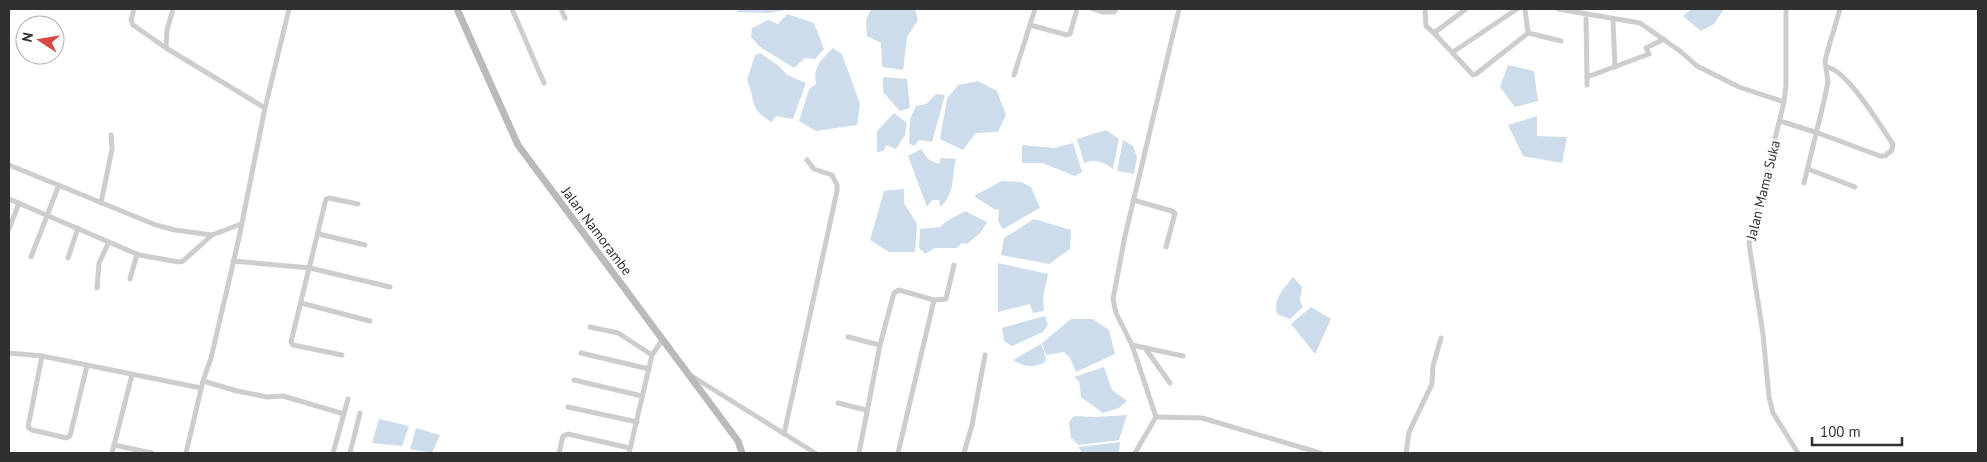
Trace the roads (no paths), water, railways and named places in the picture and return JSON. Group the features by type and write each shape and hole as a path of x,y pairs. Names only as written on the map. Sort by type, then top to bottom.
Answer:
{"main road":[{"name":"Jalan Namorambe","path":"457,9 518,145 738,441 742,453"}],"street":[{"path":"134,9 131,20 133,25 166,48 265,108"},
{"path":"166,48 167,30 173,9"},
{"path":"186,453 201,388 212,358 265,108 289,9"},
{"path":"512,9 544,83"},
{"path":"562,9 566,18"},
{"path":"1014,75 1035,9"},
{"path":"1030,25 1067,35 1070,34 1077,9"},
{"path":"1093,9 1108,13 1114,12 1116,9"},
{"path":"1135,453 1156,417 1132,345 1116,313 1113,299 1133,200 1179,9"},
{"path":"1425,9 1426,26 1473,75 1528,33"},
{"path":"1434,33 1466,9"},
{"path":"1453,52 1516,9"},
{"path":"1525,9 1528,33"},
{"path":"1558,9 1640,23 1664,39 1697,66 1739,87 1784,102"},
{"name":"Jalan Mama Suka","path":"1786,9 1786,84 1784,102 1749,244 1764,334 1769,397 1774,413 1798,453"},
{"path":"1804,183 1818,132 1828,82 1826,53 1838,10"},
{"path":"1586,19 1588,86"},
{"path":"1613,22 1616,67"},
{"path":"1528,33 1561,41"},
{"path":"1587,77 1649,54 1646,48 1664,39"},
{"path":"1780,121 1818,132 1880,156 1886,156 1894,147 1865,102 1836,70 1826,67"},
{"path":"101,203 112,149 111,135"},
{"path":"784,434 837,191 837,185 832,175 814,169 807,160"},
{"path":"9,165 156,225 176,230 212,234"},
{"path":"1808,169 1855,187"},
{"path":"31,257 59,185"},
{"path":"342,355 292,344 327,198 358,204"},
{"path":"9,199 137,254 181,262 212,234 241,224"},
{"path":"1133,200 1174,212 1166,247"},
{"path":"9,230 19,203"},
{"path":"68,258 78,228"},
{"path":"319,234 365,245"},
{"path":"97,288 99,263 109,242"},
{"path":"130,279 137,254"},
{"path":"233,261 310,268 390,287"},
{"path":"858,453 880,345 895,291 934,300 946,299 948,297 954,264"},
{"path":"898,453 934,300"},
{"path":"301,303 370,321"},
{"path":"590,327 618,333 652,355"},
{"path":"848,337 880,345"},
{"path":"1406,453 1409,432 1432,384 1433,366 1441,338"},
{"path":"559,453 561,438 568,434 630,451 652,355 663,339"},
{"path":"1132,345 1183,356"},
{"path":"1145,348 1170,383"},
{"path":"9,353 42,356 201,388"},
{"path":"581,353 649,369"},
{"path":"964,453 972,426 985,355"},
{"path":"42,356 28,427 32,430 66,438 70,437 87,366"},
{"path":"688,373 815,453"},
{"path":"112,453 132,375"},
{"path":"574,380 642,396"},
{"path":"203,381 260,396 283,396 344,414"},
{"path":"333,453 348,399"},
{"path":"838,403 866,410"},
{"path":"568,407 637,422"},
{"path":"350,453 360,413"},
{"path":"1156,417 1202,418 1320,453"},
{"path":"114,445 152,453"}],"water":[{"path":"738,9 790,9 768,13 738,12"},
{"path":"871,9 915,9 918,20 907,37 903,70 882,67 881,43 867,36 866,20"},
{"path":"1691,9 1724,9 1714,24 1701,31 1683,16"},
{"path":"787,14 814,23 824,49 815,59 805,58 794,68 759,46 751,37 752,28 768,20 778,24"},
{"path":"833,48 842,54 860,104 857,125 816,131 799,121 809,89 816,84 817,68"},
{"path":"760,53 779,66 787,75 806,83 793,119 776,116 772,122 759,113 754,104 747,80 755,55"},
{"path":"1508,65 1534,71 1538,101 1515,107 1500,87"},
{"path":"883,77 907,79 910,108 900,111 883,92"},
{"path":"978,81 997,91 1006,115 998,132 976,133 963,150 940,139 947,99 958,85"},
{"path":"936,94 945,95 932,142 919,140 914,146 909,143 910,119 916,106 926,104"},
{"path":"894,113 907,123 905,135 896,149 886,145 884,151 877,152 877,131"},
{"path":"1537,116 1537,136 1567,137 1562,163 1523,156 1508,125"},
{"path":"1106,130 1119,139 1113,169 1099,162 1084,163 1077,139"},
{"path":"1123,140 1133,146 1137,157 1134,174 1117,171"},
{"path":"1073,143 1082,172 1075,176 1042,163 1022,163 1022,145 1054,148"},
{"path":"921,149 928,159 939,164 941,158 956,159 951,191 940,207 939,200 932,200 927,207 908,156"},
{"path":"1002,181 1021,182 1031,187 1040,208 1003,229 998,221 999,210 994,209 974,196"},
{"path":"904,189 904,203 917,224 915,252 889,252 870,240 884,191"},
{"path":"965,211 987,222 981,232 967,244 962,243 957,248 935,248 925,254 919,248 920,229 940,227"},
{"path":"1034,219 1071,230 1070,249 1049,264 1001,255 1004,238"},
{"path":"998,263 1048,274 1043,298 1044,311 1033,313 1030,304 998,312"},
{"path":"1293,277 1302,287 1300,301 1303,307 1290,319 1277,314 1276,309 1280,294"},
{"path":"1311,307 1331,319 1315,354 1291,324"},
{"path":"1045,316 1048,325 1043,332 1012,346 1004,341 1002,328"},
{"path":"1071,319 1093,319 1109,330 1115,354 1076,372 1070,358 1064,352 1046,355 1042,343"},
{"path":"1041,344 1046,358 1044,363 1028,366 1013,360"},
{"path":"1104,367 1112,390 1127,401 1119,408 1103,413 1081,397 1079,381 1074,377"},
{"path":"1127,415 1119,440 1079,445 1071,438 1069,422 1074,416"},
{"path":"379,419 409,426 402,446 372,443"},
{"path":"416,428 440,435 432,453 410,449"},
{"path":"1120,442 1119,453 1083,453 1078,447"}]}
